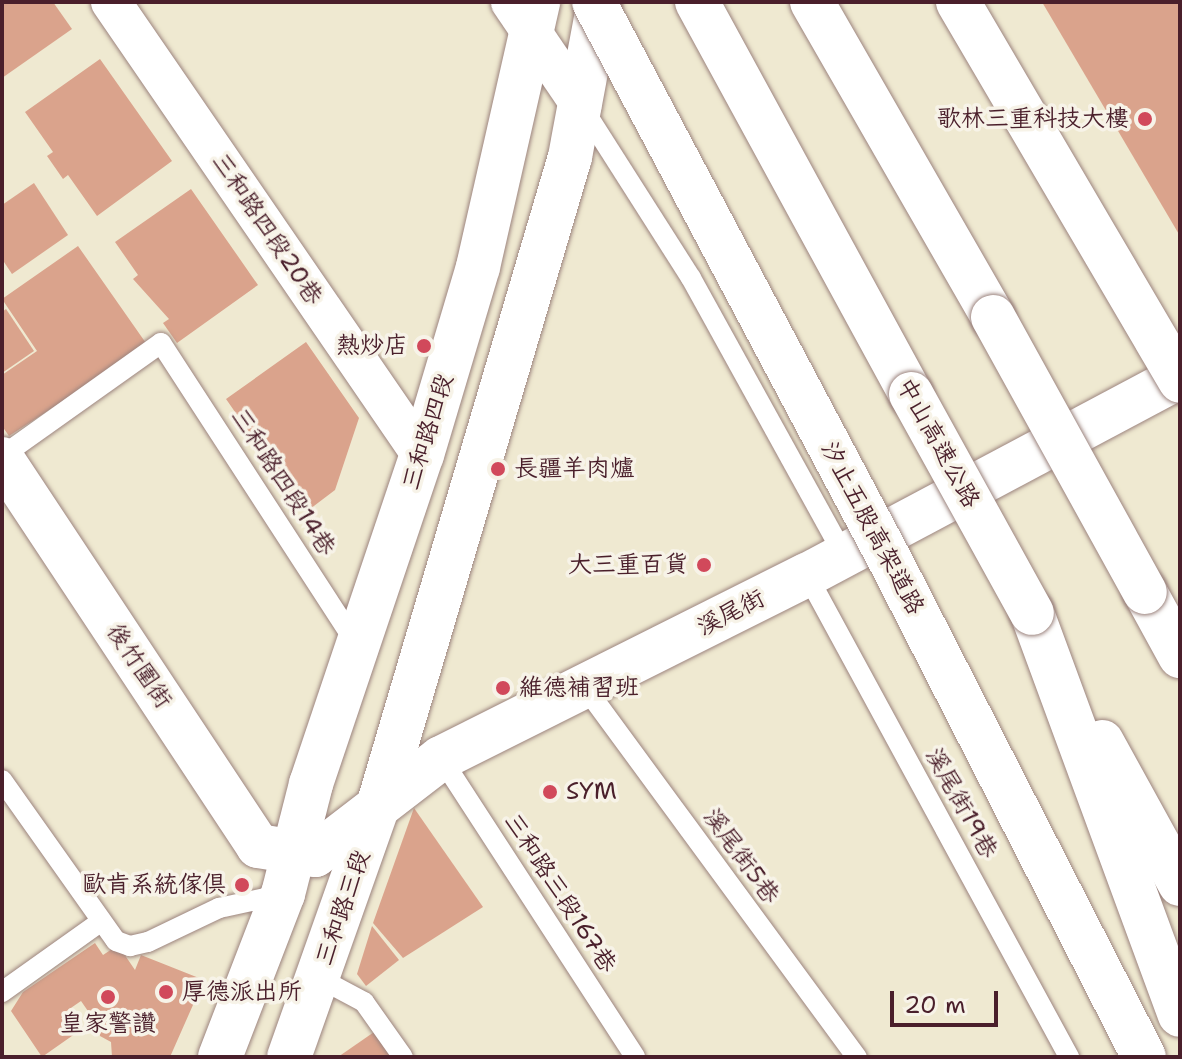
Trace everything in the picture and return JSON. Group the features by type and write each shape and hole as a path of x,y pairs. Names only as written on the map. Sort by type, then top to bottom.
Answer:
{"main road":[{"path":"379,803 581,105 597,2"},
{"name":"汐止五股高架道路","path":"597,2 894,568 1144,1057"},
{"path":"812,2 993,317 1180,656"},
{"path":"958,2 1180,379"},
{"name":"三和路四段","path":"287,875 361,650 478,267 527,13"},
{"name":"中山高速公路","path":"703,13 1180,884"},
{"name":"溪尾街","path":"287,875 441,758 826,565 1180,379"},
{"name":"後竹圍街","path":"2,458 258,846 287,875"},
{"path":"1032,613 1180,1015"},
{"name":"三和路三段","path":"289,1057 379,803"},
{"path":"220,1057 287,875"}],"street":[{"name":"三和路四段20巷","path":"111,2 422,455"},
{"path":"527,13 581,105"}],"lane":[{"name":"溪尾街19巷","path":"581,105 691,278 826,565 1069,1057"},
{"name":"三和路四段14巷","path":"2,458 161,343 361,650"},
{"name":"溪尾街5巷","path":"584,686 857,1057"},
{"name":"三和路三段167巷","path":"441,758 635,1057"},
{"path":"2,780 100,922 116,941 130,946 287,875"},
{"path":"2,992 100,922"},
{"path":"319,978 364,1002 403,1057"}],"building":[{"path":"2,2 53,2 72,29 2,78"},
{"name":"歌林三重科技大樓","path":"1042,2 1180,2 1180,236"},
{"path":"100,59 172,161 97,216 68,175 63,179 47,156 53,152 25,112"},
{"path":"34,183 68,235 12,274 2,259 2,205"},
{"path":"191,189 258,285 177,343 163,323 169,319 133,279 138,275 115,242"},
{"path":"78,246 148,346 9,436 2,426 2,375 37,351 2,299"},
{"path":"6,309 34,351 2,373 2,312"},
{"path":"306,342 359,418 335,490 306,512 244,436 249,432 226,399"},
{"path":"414,808 483,907 403,958 373,923"},
{"path":"372,926 399,960 366,986 357,974"},
{"name":"皇家警讚","path":"95,943 103,955 118,945 135,970 141,955 204,980 170,1057 112,1057 111,1042 100,1036 99,1027 81,1001 65,1012 79,1031 42,1057 11,1011 23,992"},
{"path":"377,1030 395,1057 338,1057"}],"place":[{"name":"歌林三重科技大樓","path":"1145,119"},
{"name":"熱炒店","path":"424,346"},
{"name":"長疆羊肉爐","path":"498,469"},
{"name":"大三重百貨","path":"704,565"},
{"name":"維德補習班","path":"503,688"},
{"name":"SYM","path":"550,792"},
{"name":"歐肯系統傢俱","path":"242,885"},
{"name":"厚德派出所","path":"166,992"},
{"name":"皇家警讚","path":"108,997"}]}
